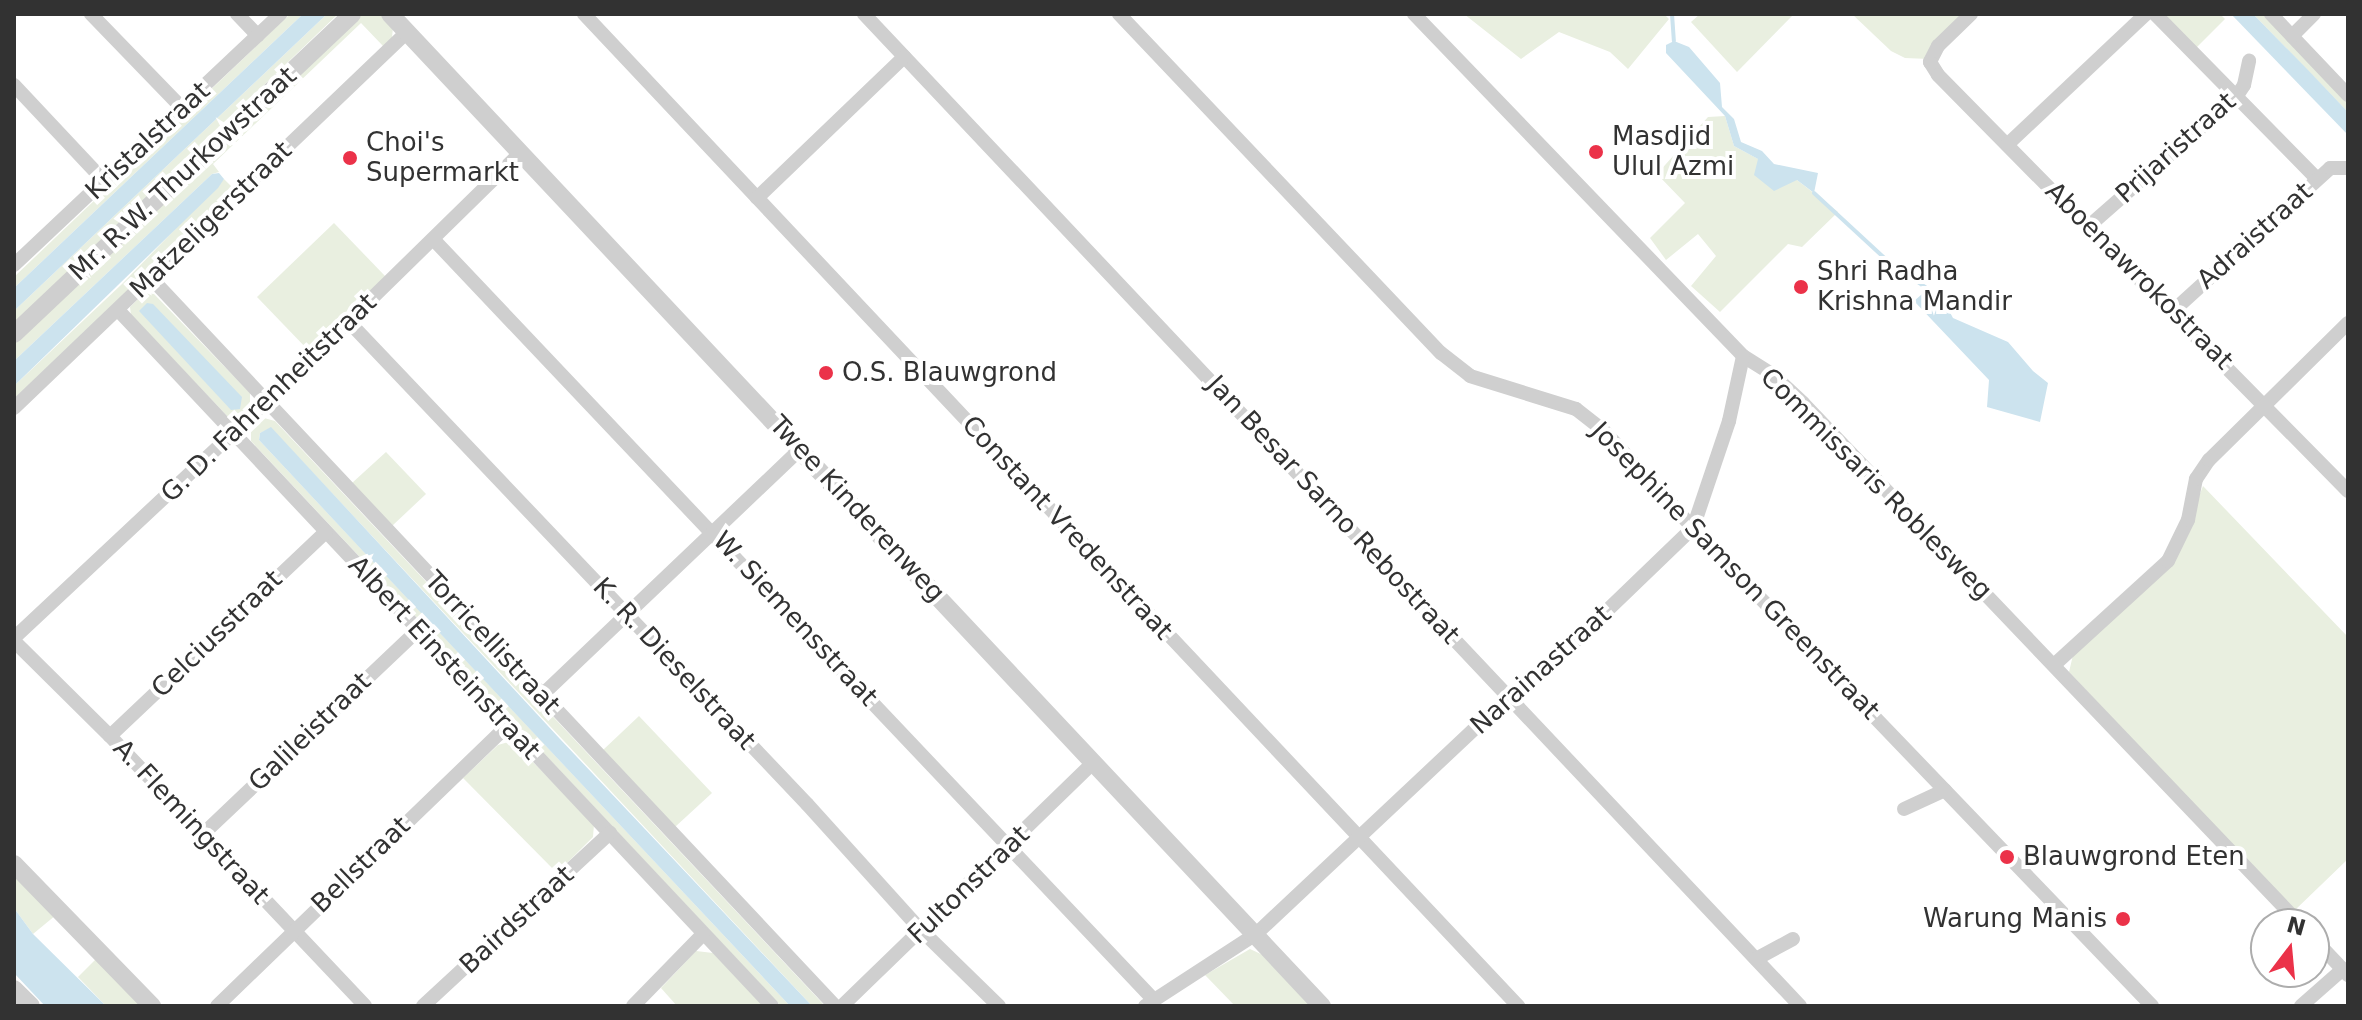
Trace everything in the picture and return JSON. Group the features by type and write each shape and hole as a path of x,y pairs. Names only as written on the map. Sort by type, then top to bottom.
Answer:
{"street":[{"path":"91,14 183,109"},
{"path":"237,14 258,36"},
{"name":"Kristalstraat","path":"14,265 183,109 280,14"},
{"name":"Mr. R.W. Thurkowstraat","path":"14,334 352,14"},
{"name":"Twee Kinderenweg","path":"390,14 1322,1006"},
{"name":"Constant Vredenstraat","path":"584,14 1518,1006"},
{"name":"Jan Besar Sarno Rebostraat","path":"864,14 1800,1006"},
{"name":"Josephine Samson Greenstraat","path":"1119,14 1441,353 1470,376 1576,409 1603,430 1693,528 2152,1006"},
{"name":"Commissaris Roblesweg","path":"1414,14 1743,356 1773,375 1803,403 2285,908"},
{"name":"Aboenawrokostraat","path":"1971,14 1938,46 1930,62 1938,75 2347,488"},
{"path":"2008,144 2146,14"},
{"path":"2155,14 2317,179"},
{"path":"2271,14 2348,95"},
{"path":"2292,36 2314,14"},
{"name":"Matzeligerstraat","path":"14,408 407,32"},
{"path":"757,198 904,57"},
{"name":"Prijaristraat","path":"2089,226 2236,97 2244,85 2249,61"},
{"path":"14,85 105,182"},
{"name":"G. D. Fahrenheitstraat","path":"14,640 267,401 521,152"},
{"name":"Adraistraat","path":"2172,312 2330,168 2344,167"},
{"name":"W. Siemensstraat","path":"434,240 1009,847 1150,1003"},
{"path":"14,241 26,254"},
{"name":"Torricellistraat","path":"151,278 835,1006"},
{"name":"Albert Einsteinstraat","path":"118,310 772,1006"},
{"name":"K. R. Dieselstraat","path":"349,322 627,613 921,930 999,1006"},
{"path":"2054,665 2168,561 2188,520 2196,479 2209,460 2348,323"},
{"name":"Narainastraat","path":"1150,1003 1256,934 1503,702 1513,701 1693,528 1729,421 1743,356"},
{"path":"541,696 800,449"},
{"name":"Celciusstraat","path":"110,736 326,532"},
{"name":"Galileistraat","path":"202,835 418,630"},
{"name":"A. Flemingstraat","path":"14,640 110,736 365,1006"},
{"name":"Bellstraat","path":"217,1006 507,726"},
{"name":"Fultonstraat","path":"842,1006 1094,762"},
{"path":"1904,809 1945,790"},
{"name":"Bairdstraat","path":"423,1006 610,833"},
{"path":"14,864 152,1006"},
{"path":"633,1006 703,934"},
{"path":"1756,959 1793,939"},
{"path":"2301,1006 2345,972 2330,956"},
{"path":"14,989 31,1006"}],"green space":[{"path":"290,14 303,14 14,288 14,277"},
{"path":"327,14 338,14 14,325 14,311"},
{"path":"360,14 380,14 393,27 392,38 383,46 361,23 213,164 219,172 212,174 14,361 14,344"},
{"path":"1464,14 1664,14 1669,19 1628,69 1610,52 1559,32 1521,59"},
{"path":"1700,14 1794,14 1737,72 1691,22"},
{"path":"1852,14 1962,14 1929,59 1905,58 1891,51"},
{"path":"2163,14 2220,14 2225,19 2195,49"},
{"path":"2253,14 2265,14 2348,101 2348,112"},
{"path":"1725,116 1734,146 1797,180 1838,212 1802,247 1788,244 1720,312 1691,286 1716,256 1698,234 1666,260 1650,238 1685,203 1657,174 1708,117"},
{"path":"224,179 234,189 14,399 14,386 122,284"},
{"path":"334,223 386,277 309,351 257,297"},
{"path":"144,293 154,294 250,393 250,408 239,419 231,420 131,315 130,307"},
{"path":"264,418 275,421 825,1006 812,1006 271,428 260,433 259,440 790,1006 781,1006 251,441 251,428"},
{"path":"386,452 426,494 392,526 352,483"},
{"path":"2203,486 2348,637 2348,859 2297,908 2291,908 2069,672 2073,655 2175,559"},
{"path":"639,716 712,793 675,827 603,750"},
{"path":"512,741 594,824 593,837 557,873 463,778 498,745"},
{"path":"14,871 56,915 33,934 14,908"},
{"path":"1250,949 1265,956 1311,1006 1235,1006 1205,975"},
{"path":"696,951 713,953 764,1006 677,1006 661,988"},
{"path":"97,958 145,1006 106,1006 78,977"}],"water":[{"path":"303,14 327,14 14,311 14,288"},
{"path":"2231,14 2253,14 2307,69 2348,112 2348,135"},
{"path":"1674,41 1689,47 1720,83 1722,107 1734,119 1741,142 1762,151 1774,164 1818,173 1814,193 1797,180 1774,191 1754,175 1758,159 1734,146 1725,116 1666,53 1666,45"},
{"path":"219,173 224,179 218,188 14,386 14,361 212,174"},
{"path":"1928,289 1945,303 1953,318 2008,342 2048,383 2040,422 1987,407 1989,380 1914,301"},
{"path":"147,303 153,304 242,397 240,409 231,410 139,311"},
{"path":"271,427 812,1006 790,1006 259,440 260,433"},
{"path":"14,908 33,934 106,1006 45,1006 14,973"}],"waterway":[{"path":"1672,14 1674,41"},
{"path":"1814,193 1891,264 1928,289"}],"place":[{"name":"Masdjid Ulul Azmi","path":"1596,152"},
{"name":"Choi's Supermarkt","path":"350,158"},
{"name":"Shri Radha Krishna Mandir","path":"1801,287"},
{"name":"O.S. Blauwgrond","path":"826,373"},
{"name":"Blauwgrond Eten","path":"2007,857"},
{"name":"Warung Manis","path":"2123,919"}]}
